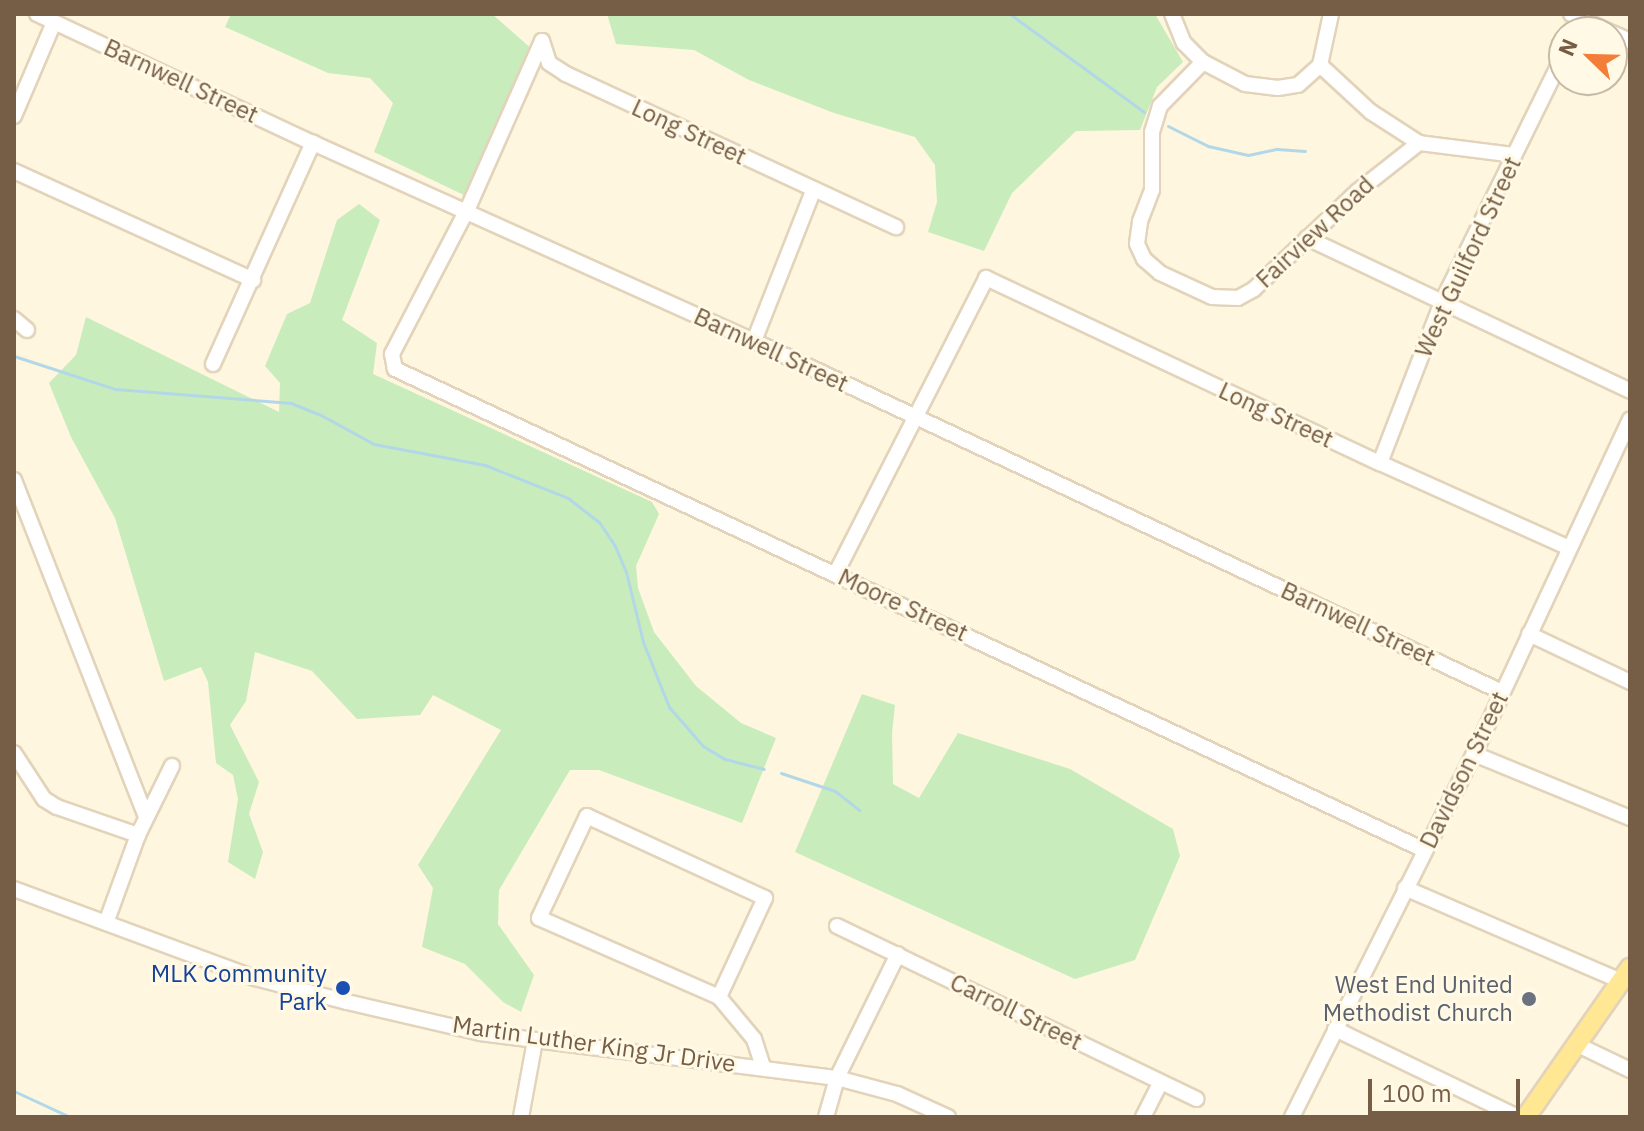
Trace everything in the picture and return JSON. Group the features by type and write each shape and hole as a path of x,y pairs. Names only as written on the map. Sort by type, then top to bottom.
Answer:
{"main road":[{"path":"1526,1117 1626,974"}],"street":[{"name":"Barnwell Street","path":"37,14 313,143 754,341 1502,692"},
{"path":"1172,14 1184,43 1203,62 1245,84 1278,88 1298,85 1320,65 1331,14"},
{"path":"14,116 54,22"},
{"name":"Long Street","path":"464,211 542,41 546,57 555,68 896,227"},
{"name":"Fairview Road","path":"1203,62 1160,106 1155,120 1152,190 1138,233 1144,259 1160,273 1212,297 1230,299 1254,289 1358,191 1419,143"},
{"path":"1320,65 1371,112 1419,143 1514,155"},
{"name":"West Guilford Street","path":"1380,463 1442,302 1548,86"},
{"path":"213,364 313,143"},
{"path":"14,171 253,280"},
{"path":"754,341 814,189"},
{"name":"Moore Street","path":"464,211 392,354 395,369 403,375 836,573 1424,850"},
{"path":"1307,238 1630,391"},
{"name":"Long Street","path":"917,419 986,278 1569,548"},
{"path":"14,319 27,330"},
{"path":"836,573 917,419"},
{"name":"Davidson Street","path":"1292,1117 1474,754 1629,422"},
{"path":"14,480 146,817"},
{"path":"1529,634 1630,682"},
{"path":"14,753 44,799 57,807 138,835"},
{"path":"1474,754 1630,818"},
{"path":"106,923 138,835 172,766"},
{"path":"719,997 765,898 587,816 539,918 719,997 754,1039 763,1066"},
{"path":"1405,888 1626,974"},
{"name":"Martin Luther King Jr Drive","path":"14,889 255,978 472,1031 535,1041 763,1066 837,1078 897,1094 923,1112 948,1117"},
{"name":"Carroll Street","path":"837,926 1196,1099"},
{"path":"826,1117 837,1078 898,954"},
{"path":"1335,1029 1427,1070 1518,1117"},
{"path":"521,1117 535,1041"},
{"path":"1578,1045 1630,1070"},
{"path":"1143,1117 1160,1083"}],"green space":[{"path":"231,14 492,14 534,51 468,197 374,152 393,103 370,78 328,73 225,27"},
{"path":"607,14 1155,14 1183,62 1157,87 1140,130 1076,131 1012,193 984,251 928,232 937,202 935,165 915,137 834,113 749,80 694,50 616,44"},
{"path":"359,204 380,220 342,320 377,343 373,374 652,502 659,514 636,566 638,588 654,632 696,686 741,723 776,738 742,823 599,770 570,770 499,890 498,924 534,975 521,1012 503,1002 465,964 422,947 433,888 418,865 501,730 433,695 420,715 357,719 312,671 255,652 246,701 230,725 259,782 249,814 263,852 255,879 228,862 238,799 233,775 216,763 208,682 201,667 164,681 115,518 71,437 49,383 76,355 86,317 279,412 280,383 265,366 287,314 310,303 337,220"},
{"path":"862,694 895,705 893,784 919,798 958,733 1070,769 1173,829 1180,856 1135,960 1075,979 795,852"}],"waterway":[{"path":"1010,14 1144,112"},
{"path":"1168,126 1208,146 1248,155 1277,149 1305,151"},
{"path":"14,356 115,389 291,403 321,415 374,444 485,465 568,498 599,522 615,546 626,572 643,642 669,707 703,746 725,759 764,769"},
{"path":"781,773 835,791 859,810"},
{"path":"14,1091 70,1117"}],"place":[{"name":"MLK Community Park","path":"343,988"},
{"name":"West End United Methodist Church","path":"1529,999"}]}
